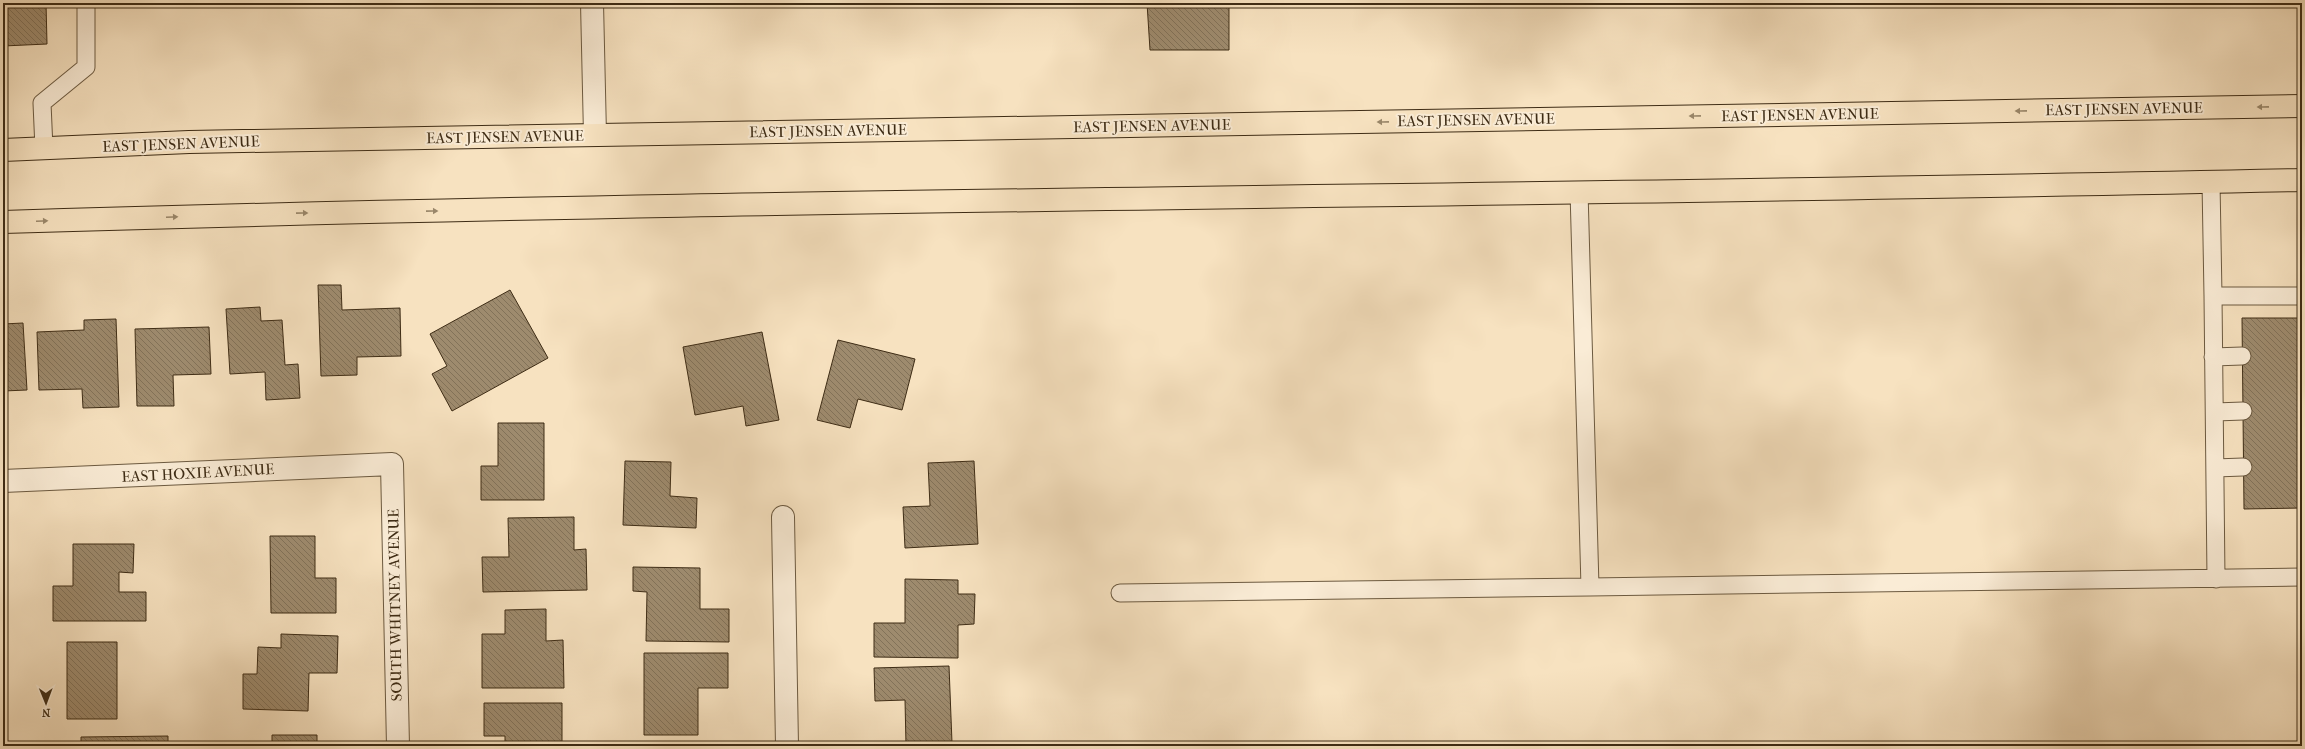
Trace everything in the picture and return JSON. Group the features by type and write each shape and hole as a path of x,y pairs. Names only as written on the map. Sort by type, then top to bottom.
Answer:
{"main road":[{"name":"EAST JENSEN AVENUE","path":"3,150 189,142 2302,106"},
{"path":"3,222 272,214 795,203 2302,180"}],"street":[{"path":"592,3 596,135"},
{"name":"EAST HOXIE AVENUE","path":"3,481 392,464"},
{"name":"SOUTH WHITNEY AVENUE","path":"392,464 398,746"},
{"path":"783,517 787,746"}],"lane":[{"path":"44,149 42,103 86,67 86,3"},
{"path":"2211,182 2216,579"},
{"path":"1579,191 1590,587"},
{"path":"2212,296 2302,296"},
{"path":"2213,357 2242,356"},
{"path":"2214,412 2243,411"},
{"path":"2215,468 2243,467"},
{"path":"1120,593 2302,578"}],"building":[{"path":"3,3 46,3 47,44 3,46"},
{"path":"1147,3 1229,3 1229,50 1150,50"},
{"path":"318,285 341,285 342,310 400,308 401,356 357,357 357,375 321,376"},
{"path":"510,290 548,358 452,411 432,374 447,366 430,334"},
{"path":"260,307 261,321 282,320 285,365 298,364 300,398 266,400 265,372 230,374 226,309"},
{"path":"2242,318 2302,318 2302,508 2244,509"},
{"path":"116,319 119,407 83,408 82,389 39,390 37,332 84,330 84,320"},
{"path":"23,323 27,390 3,391 3,324"},
{"path":"209,327 211,374 173,375 174,406 137,406 135,329"},
{"path":"762,332 779,420 746,426 743,406 695,415 683,347"},
{"path":"838,340 915,359 902,410 858,399 850,428 817,420"},
{"path":"498,423 544,423 544,500 481,500 481,466 498,466"},
{"path":"625,461 671,462 670,496 697,498 696,528 623,525"},
{"path":"974,461 978,544 905,548 903,507 930,506 928,463"},
{"path":"574,517 574,550 586,549 587,590 483,592 482,557 509,557 508,518"},
{"path":"270,536 315,536 315,578 336,578 336,613 271,613"},
{"path":"73,544 134,544 133,573 119,572 119,592 146,592 146,621 53,621 53,586 73,586"},
{"path":"633,567 700,568 700,609 729,609 729,642 646,641 647,592 633,591"},
{"path":"905,579 958,580 958,594 975,594 974,624 958,625 958,658 874,657 874,623 905,623"},
{"path":"546,609 546,641 563,640 564,688 482,688 482,634 505,634 505,610"},
{"path":"281,634 338,636 337,673 309,673 308,711 243,709 243,674 257,674 258,647 281,648"},
{"path":"67,642 117,642 117,719 67,719"},
{"path":"644,653 728,653 728,688 698,688 698,735 644,735"},
{"path":"949,666 952,743 906,745 905,700 875,701 874,668"},
{"path":"484,703 562,703 562,744 567,744 567,746 505,746 505,736 484,736"},
{"path":"272,735 317,735 317,746 272,746"},
{"path":"168,736 168,746 81,746 81,737"}]}
